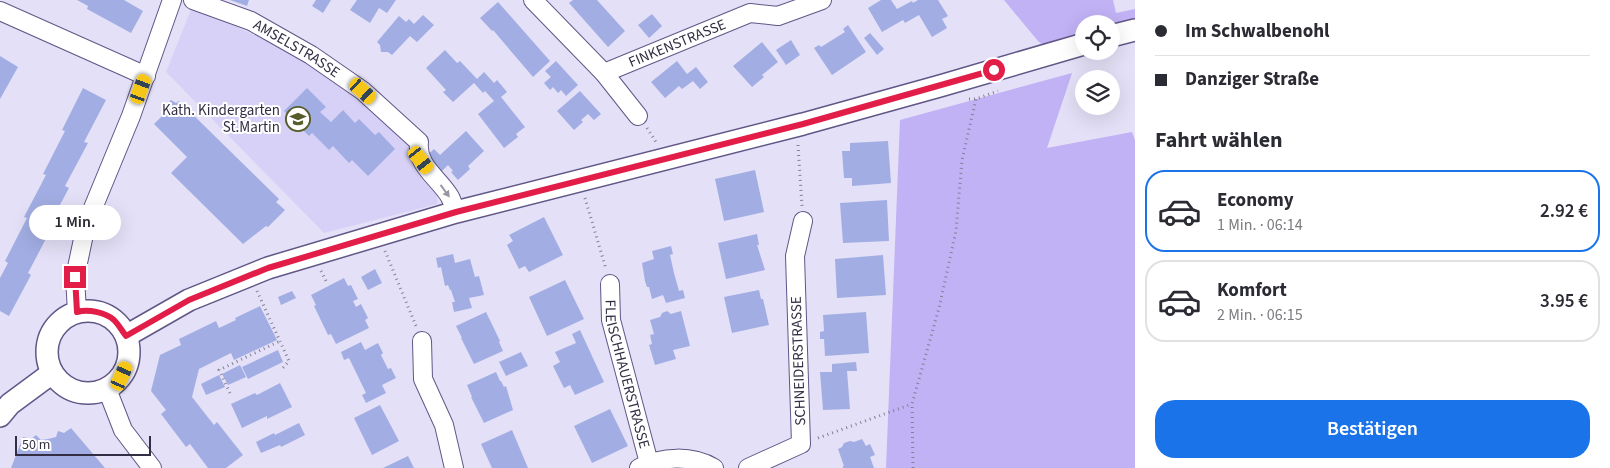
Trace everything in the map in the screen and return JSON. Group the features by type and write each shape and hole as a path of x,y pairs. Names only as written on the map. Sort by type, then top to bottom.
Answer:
{"street":[{"path":"77,312 75,277 86,225 146,76 172,0"},
{"name":"AMSELSTRASSE","path":"193,0 251,21 311,55 363,91 419,142 418,152 421,160 450,196 456,212"},
{"path":"533,0 604,73 638,116"},
{"name":"FINKENSTRASSE","path":"604,73 744,7 778,16 822,0"},
{"path":"0,11 146,76"},
{"path":"1120,34 1135,30"},
{"path":"126,336 189,300 268,268 456,212 803,124 1075,47"},
{"name":"SCHNEIDERSTRASSE","path":"748,468 801,444 795,256 803,222"},
{"name":"FLEISCHHAUERSTRASSE","path":"610,284 612,320 644,465"},
{"path":"77,312 97,312 114,319 126,336 130,350 128,363 122,376 107,389 96,393 79,393 67,388 52,373 46,359 47,342 55,326 64,318 77,312"},
{"path":"422,341 423,379 444,425 454,468"},
{"path":"0,416 10,404 52,373"},
{"path":"107,389 123,430 152,468"},
{"path":"644,465 686,458 714,468"}],"path":[{"path":"913,468 912,404 939,308 954,240 962,160 976,99"},
{"path":"638,116 668,158"},
{"path":"798,141 803,222"},
{"path":"584,195 610,284"},
{"path":"383,248 422,341"},
{"path":"320,268 326,281"},
{"path":"257,291 289,360 282,369"},
{"path":"230,393 219,370 280,341"},
{"path":"801,444 912,404"}],"shaded area":[{"path":"1004,0 1113,0 1116,13 1135,9 1135,19 1120,23 1120,15 1075,15 1075,37 1044,46"},
{"name":"Kath. Kindergarten St.Martin","path":"192,7 282,47 358,96 410,142 438,191 437,204 324,233 166,72"},
{"path":"1072,73 1047,148 1132,132 1135,140 1135,468 886,468 900,120"}],"building":[{"path":"77,0 124,0 143,11 131,33 87,9 88,6"},
{"path":"230,0 249,0 247,6"},
{"path":"316,0 331,0 323,13 312,6"},
{"path":"357,0 396,0 387,13 379,8 370,23 350,10"},
{"path":"573,0 597,0 625,31 608,47 569,3"},
{"path":"881,0 891,0 897,9 912,1 913,3 918,0 938,0 948,16 942,19 947,28 932,37 919,15 905,23 903,20 882,32 868,8"},
{"path":"498,2 550,61 533,77 493,30 480,18"},
{"path":"652,14 662,26 649,38 638,25"},
{"path":"423,15 434,25 417,42 410,36 392,55 388,52 381,52 380,45 377,42 399,16 406,22 409,19 414,24"},
{"path":"848,25 866,52 832,75 814,48 819,45 821,47 845,32 843,29"},
{"path":"870,33 884,49 877,55 864,38"},
{"path":"791,40 800,55 786,65 776,50"},
{"path":"762,42 778,62 762,75 764,77 752,87 733,66"},
{"path":"445,50 457,63 460,61 477,79 484,72 494,83 497,80 507,92 501,97 525,127 516,134 518,137 504,148 478,114 494,101 485,91 483,93 474,83 453,102 443,92 446,90 426,68"},
{"path":"0,56 18,67 0,99"},
{"path":"556,61 578,85 566,96 561,90 558,93 553,87 550,90 544,83 551,77 545,71"},
{"path":"677,61 687,74 696,67 708,82 700,89 693,81 682,89 679,86 665,98 651,82"},
{"path":"83,88 106,100 84,142 88,143 65,186 69,188 47,229 50,231 28,273 31,275 9,316 0,311 0,278 8,263 5,261 27,218 24,217 46,175 43,174 65,131 62,130"},
{"path":"307,88 326,107 320,112 331,122 343,110 355,123 359,119 375,135 379,132 395,149 368,176 352,160 349,163 333,146 329,150 312,133 309,136 284,111"},
{"path":"580,91 601,114 594,120 588,114 581,120 583,122 574,130 557,111"},
{"path":"171,100 176,103 179,101 279,199 276,202 285,210 268,227 266,226 243,244 171,173 187,157 154,124 169,109 166,105"},
{"path":"466,131 484,151 468,166 470,169 458,180 448,165 439,174 425,157 434,149 440,155"},
{"path":"888,141 891,183 852,186 852,178 844,178 842,151 850,151 850,143"},
{"path":"755,170 764,212 724,221 715,179"},
{"path":"887,200 889,241 843,243 840,203"},
{"path":"544,217 563,255 529,272 525,266 519,269 507,245 513,241 509,235"},
{"path":"757,234 759,245 757,245 765,270 726,279 718,243"},
{"path":"671,246 673,254 670,255 674,273 679,291 683,290 685,298 666,303 663,295 652,299 649,287 647,287 645,281 642,263 654,259 652,251"},
{"path":"453,254 455,263 470,259 475,277 479,276 484,295 469,298 472,308 454,312 452,302 455,302 451,290 448,285 445,286 441,267 438,268 436,258"},
{"path":"883,255 886,295 837,298 835,259"},
{"path":"375,269 382,283 368,290 361,277"},
{"path":"344,278 348,286 351,285 358,299 353,301 356,307 361,304 368,318 365,320 369,328 336,344 331,334 328,335 314,306 316,305 311,295"},
{"path":"565,280 584,319 547,336 529,297"},
{"path":"759,290 769,325 732,333 724,297"},
{"path":"292,291 296,298 281,305 278,297"},
{"path":"260,306 277,340 234,360 231,353 199,369 192,397 214,425 217,422 243,455 226,468 208,468 190,444 186,447 161,414 166,410 151,391 160,355 181,345 179,339 216,321 219,328"},
{"path":"667,311 671,314 681,311 690,346 673,350 676,359 655,365 649,345 652,344 650,335 654,334 650,320 660,317 662,313"},
{"path":"486,312 503,351 474,364 456,326"},
{"path":"866,312 869,353 825,356 824,339 820,339 820,332 824,331 823,315"},
{"path":"580,330 604,382 575,395 570,385 564,388 553,366 560,362 555,352 576,343 572,334"},
{"path":"361,342 365,350 378,343 383,353 381,355 388,369 391,368 396,378 382,385 386,393 366,403 362,395 366,393 349,358 344,360 341,352"},
{"path":"278,350 283,362 248,379 242,367"},
{"path":"521,352 528,366 506,376 499,362"},
{"path":"856,362 857,371 847,371 850,409 823,410 820,372 832,372 832,364"},
{"path":"240,365 246,377 228,385 222,374"},
{"path":"496,372 504,387 506,386 513,410 484,423 467,385"},
{"path":"219,375 225,387 206,395 201,384"},
{"path":"280,383 292,407 242,428 231,404 255,393 257,395"},
{"path":"380,405 399,441 372,455 354,418"},
{"path":"610,409 628,446 592,463 574,426"},
{"path":"299,423 305,435 281,447 280,445 261,453 256,442"},
{"path":"71,428 105,468 11,468 23,437 31,439 36,435 41,440 48,439 56,437 58,431 64,433"},
{"path":"512,430 528,468 492,468 481,444"},
{"path":"862,439 866,446 870,444 875,455 870,457 874,468 843,468 838,449 844,443"},
{"path":"408,456 414,468 383,468"}],"place":[{"name":"Kath. Kindergarten St.Martin","path":"298,119"}],"route":[{"path":"75,277 77,312 97,312 114,319 126,336 189,300 268,268 456,212 803,124 994,70"}]}
